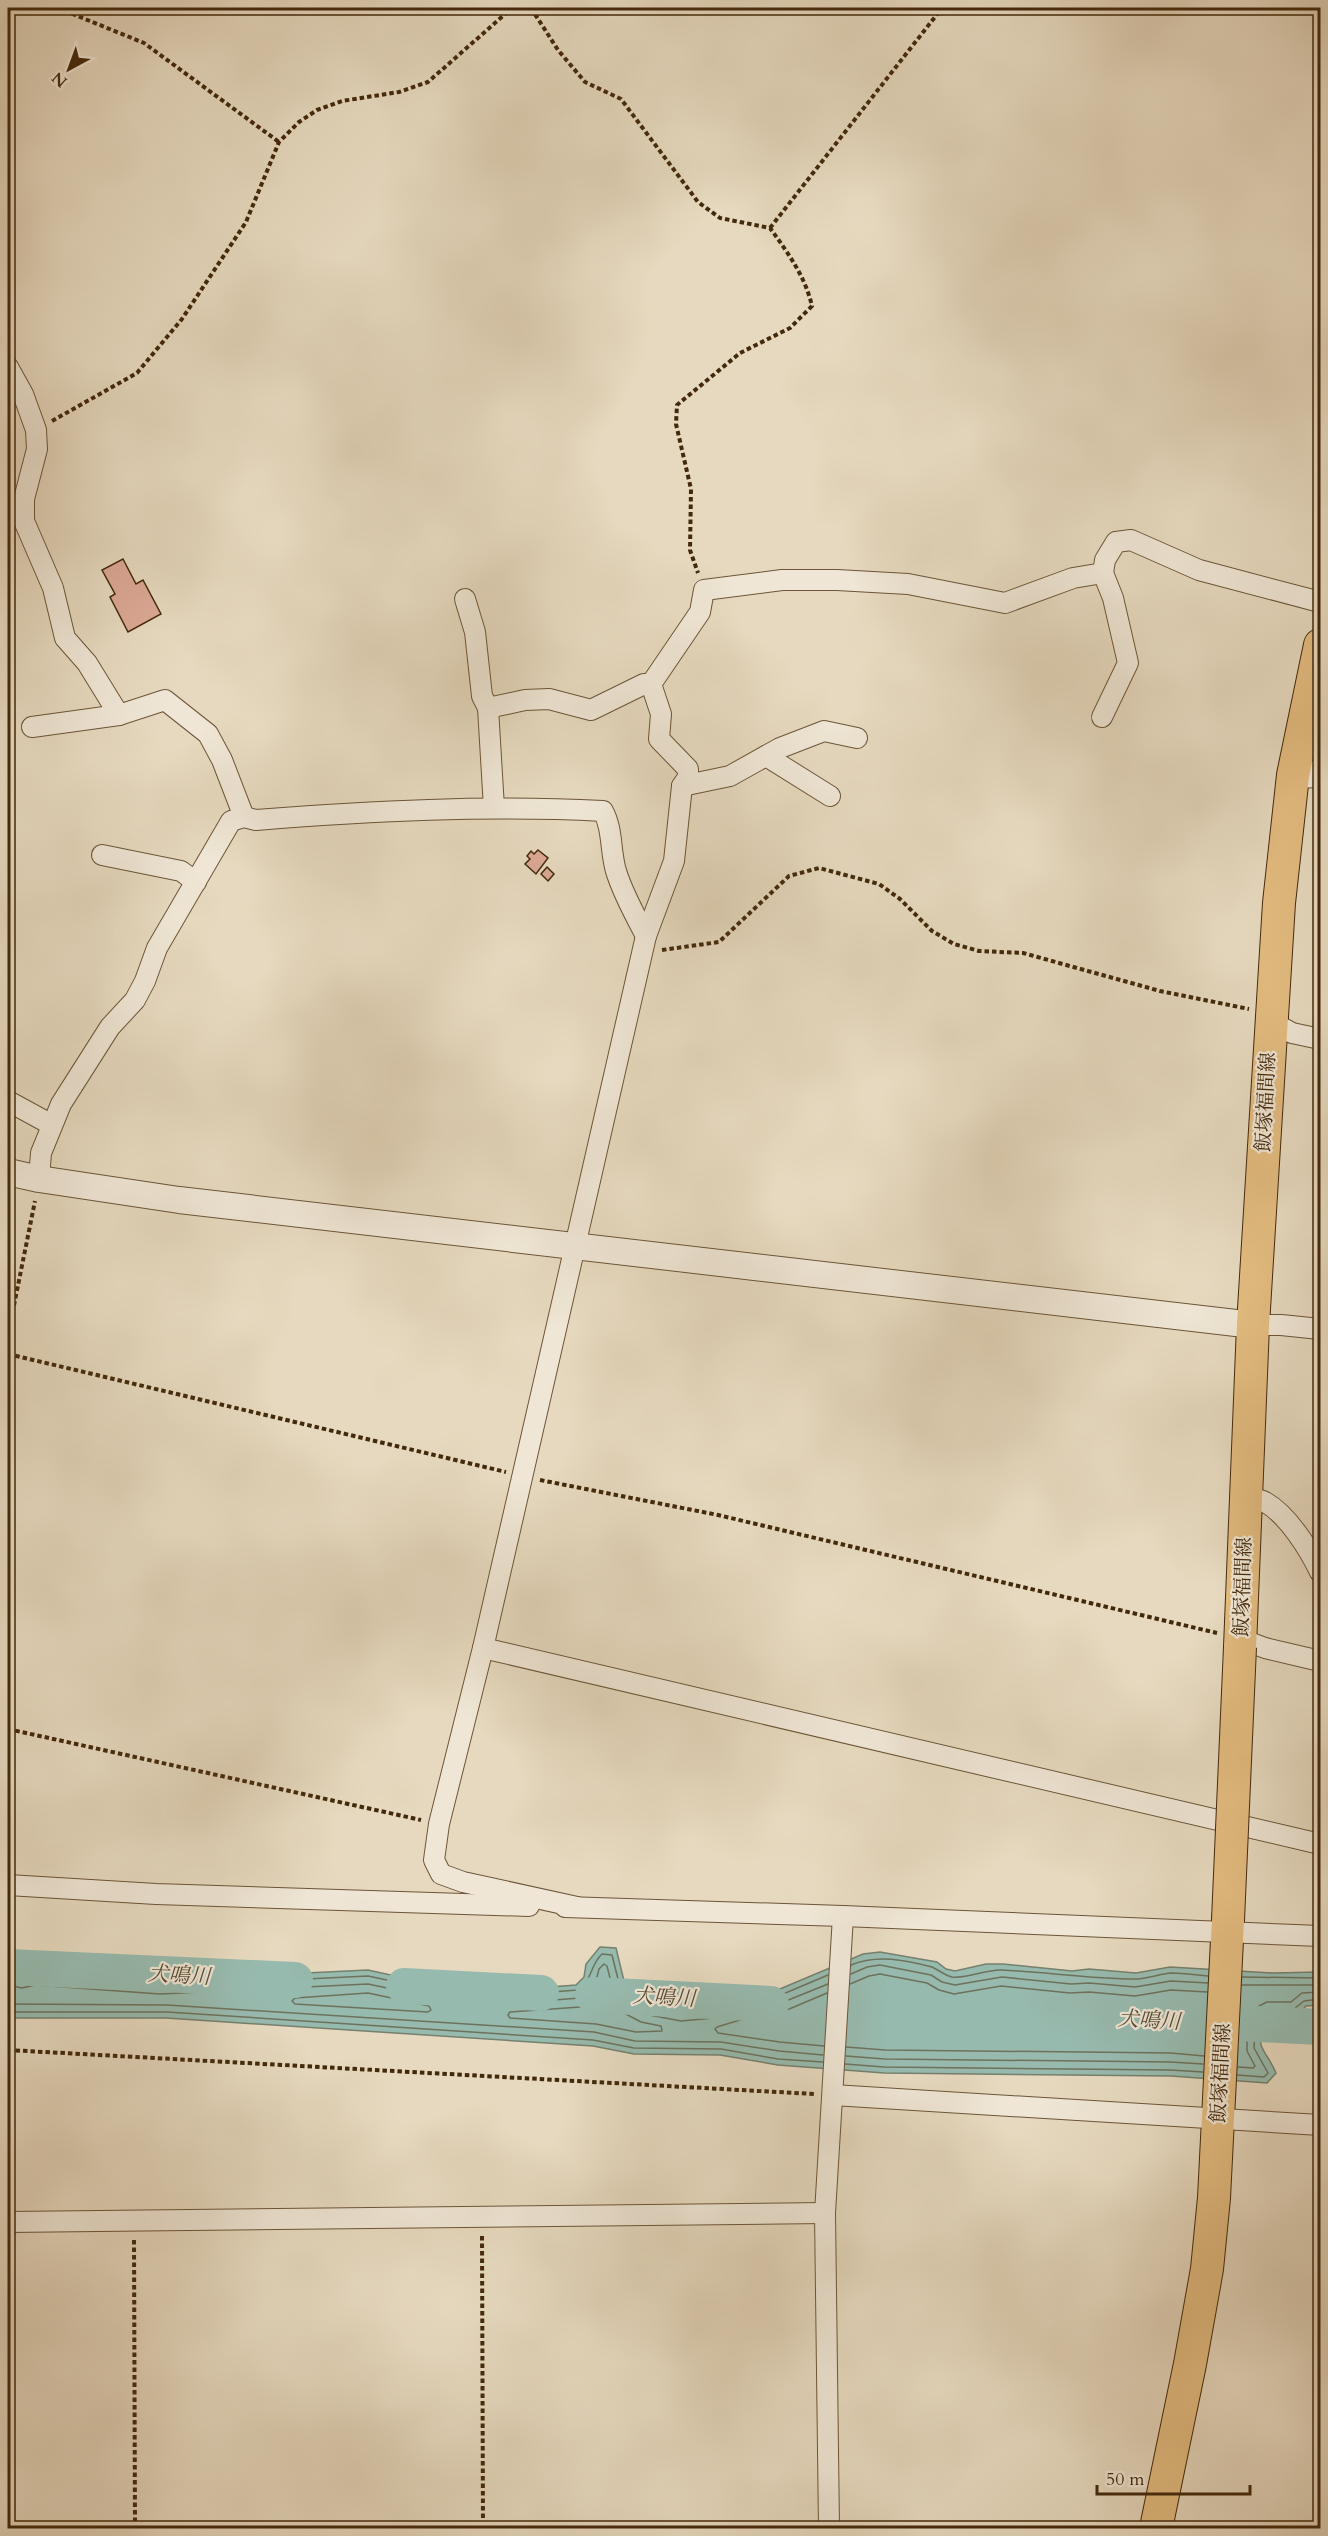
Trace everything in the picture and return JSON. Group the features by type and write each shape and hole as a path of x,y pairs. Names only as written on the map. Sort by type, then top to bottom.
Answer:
{"main road":[{"name":"飯塚福間線","path":"1156,2529 1207,2269 1214,2198 1253,1325 1270,1021 1279,903 1307,774 1320,645"}],"street":[{"path":"8,367 23,394 36,430 37,449 24,500 24,521 53,588 65,638 87,663 119,715"},
{"path":"1102,717 1128,663 1113,598 1103,573 1105,560 1116,543 1131,540 1199,570 1320,602"},
{"path":"651,684 700,612 704,591 782,580 837,580 908,584 1005,603 1073,578 1103,573"},
{"path":"465,599 476,632 482,696 488,708 494,808"},
{"path":"488,708 525,700 549,699 591,710 644,684 651,684"},
{"path":"577,1907 463,1882 441,1874 434,1860 439,1824 483,1648 644,945 674,861 682,786 688,777 688,769 660,739 661,714 651,684"},
{"path":"32,727 119,715 165,700 208,734 222,759 244,817"},
{"path":"682,786 730,776 780,748 824,731 857,738"},
{"path":"766,756 830,796"},
{"path":"39,1179 41,1153 61,1104 110,1027 135,1000 145,981 157,948 231,821 244,817 256,820 494,808 539,807 603,811 608,820 615,869 644,945"},
{"path":"102,855 181,871 196,882"},
{"path":"1270,1021 1292,1033 1320,1040"},
{"path":"8,1101 52,1125"},
{"path":"8,1172 39,1179 179,1200 1253,1325 1281,1324 1320,1329"},
{"path":"1246,1497 1264,1501 1290,1525 1308,1547 1320,1572"},
{"path":"1240,1643 1320,1661"},
{"path":"483,1648 1320,1844"},
{"path":"8,1885 156,1894 843,1916 1320,1936"},
{"path":"829,2529 825,2213 843,1916"},
{"path":"833,2095 1218,2114 1320,2125"},
{"path":"8,2222 825,2213"}],"path":[{"path":"58,8 144,44 279,142"},
{"path":"36,430 137,373 182,319 246,222 279,142 299,122 317,110 342,101 399,92 428,82 513,8"},
{"path":"531,8 558,50 585,82 621,99 698,202 720,218 770,228 795,263 807,286 812,306 790,328 740,353 677,405 676,424 692,489 690,550 704,591"},
{"path":"770,228 942,8"},
{"path":"644,945 718,942 789,876 819,868 879,884 900,899 932,931 954,944 979,951 1023,953 1160,991 1256,1011 1270,1021"},
{"path":"8,1335 39,1179"},
{"path":"8,1354 521,1476 718,1515 1240,1643"},
{"path":"8,1729 439,1824"},
{"path":"8,2049 833,2095"},
{"path":"482,2218 483,2529"},
{"path":"134,2221 135,2529"}],"water":[{"path":"600,1947 616,1948 625,1985 631,1991 649,2001 682,2007 712,2005 746,1995 768,1994 863,1954 880,1952 937,1962 946,1969 955,1971 986,1964 1003,1964 1072,1971 1089,1969 1136,1973 1170,1967 1273,1973 1320,1972 1320,2005 1306,2006 1298,2015 1268,2016 1261,2042 1276,2073 1267,2083 1171,2076 884,2073 778,2065 720,2055 634,2054 593,2046 166,2018 8,2018 8,1971 23,1974 33,1971 160,1980 368,1970 472,1993 576,1985 584,1977 586,1964"}],"building":[{"path":"123,559 136,584 143,580 161,614 128,632 110,597 115,594 102,570"},
{"path":"538,850 548,858 536,874 525,864 530,859 527,856 531,851 534,854"},
{"path":"547,867 554,874 548,881 541,874"}],"waterway":[{"name":"犬鳴川","path":"8,1967 295,1980"},
{"name":"犬鳴川","path":"404,1986 541,1993"},
{"name":"犬鳴川","path":"593,1995 771,2004"},
{"name":"犬鳴川","path":"1216,2022 1320,2027"}]}
